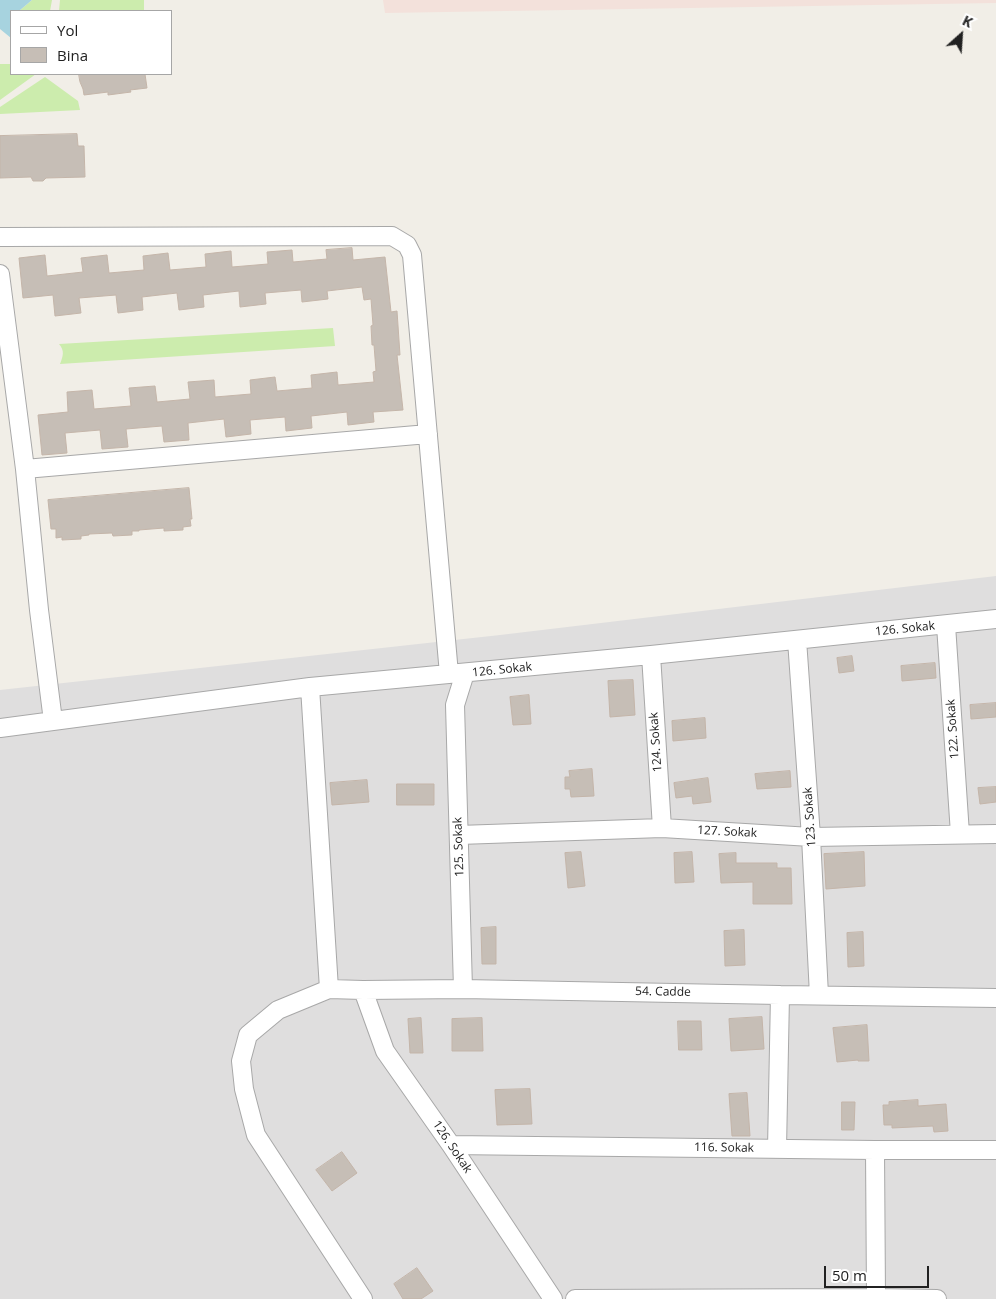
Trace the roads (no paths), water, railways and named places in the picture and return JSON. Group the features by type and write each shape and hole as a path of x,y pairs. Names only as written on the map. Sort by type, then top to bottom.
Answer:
{"street":[{"path":"0,237 392,236 407,245 412,255 449,674 455,705"},
{"path":"0,274 25,469 39,610 53,721"},
{"path":"25,469 428,434"},
{"name":"126. Sokak","path":"0,728 310,687 996,620"},
{"name":"122. Sokak","path":"946,624 960,834"},
{"name":"123. Sokak","path":"797,640 811,837 819,995"},
{"name":"124. Sokak","path":"651,655 662,828"},
{"name":"125. Sokak","path":"449,674 455,705 463,988"},
{"path":"310,687 330,989 278,1010 248,1035 241,1061 244,1089 256,1135 363,1299"},
{"name":"127. Sokak","path":"458,835 662,828 811,837 996,834"},
{"name":"54. Cadde","path":"330,989 463,988 996,998"},
{"name":"126. Sokak","path":"363,990 384,1051 452,1144 552,1299"},
{"path":"777,1149 780,995"},
{"name":"116. Sokak","path":"452,1144 996,1150"},
{"path":"875,1150 876,1298"},
{"path":"575,1299 937,1299"}],"water":[{"path":"0,0 32,0 20,10 10,10 10,37 0,29"}]}
